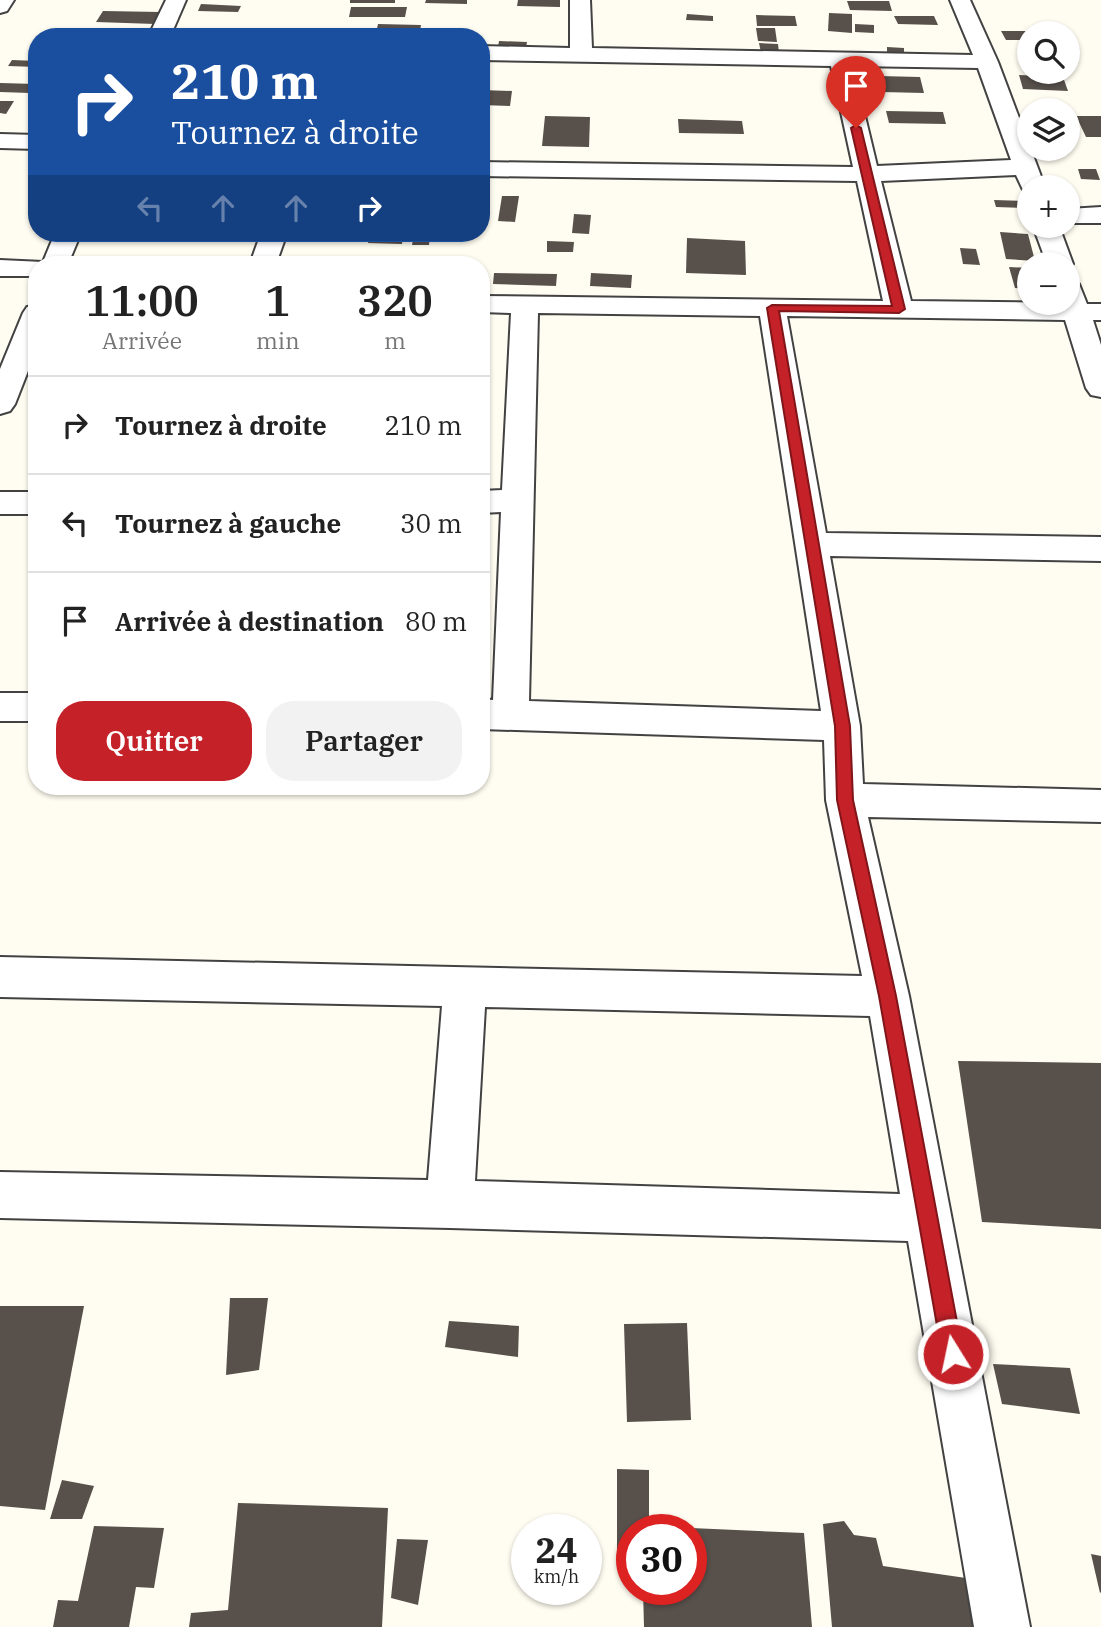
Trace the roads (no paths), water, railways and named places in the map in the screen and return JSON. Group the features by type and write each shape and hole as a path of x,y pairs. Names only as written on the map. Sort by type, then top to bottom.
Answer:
{"street":[{"path":"0,7 4,0"},
{"path":"163,28 176,0"},
{"path":"580,0 581,54"},
{"path":"960,0 987,62 1028,175"},
{"path":"490,53 987,62"},
{"path":"840,59 899,309"},
{"path":"0,141 28,142"},
{"path":"490,169 1017,177"},
{"path":"1080,216 1101,215"},
{"path":"0,268 28,268"},
{"path":"490,304 899,309 1082,303 1101,388"},
{"path":"524,304 517,501 495,714 842,726"},
{"path":"772,308 814,544 842,726 845,800 887,996 1002,1627"},
{"path":"0,404 28,335"},
{"path":"490,502 517,501"},
{"path":"0,503 28,503"},
{"path":"814,544 1101,549"},
{"path":"0,707 28,708"},
{"path":"845,800 1101,806"},
{"path":"0,976 887,996"},
{"path":"450,1204 465,985"},
{"path":"0,1195 928,1217"}]}
